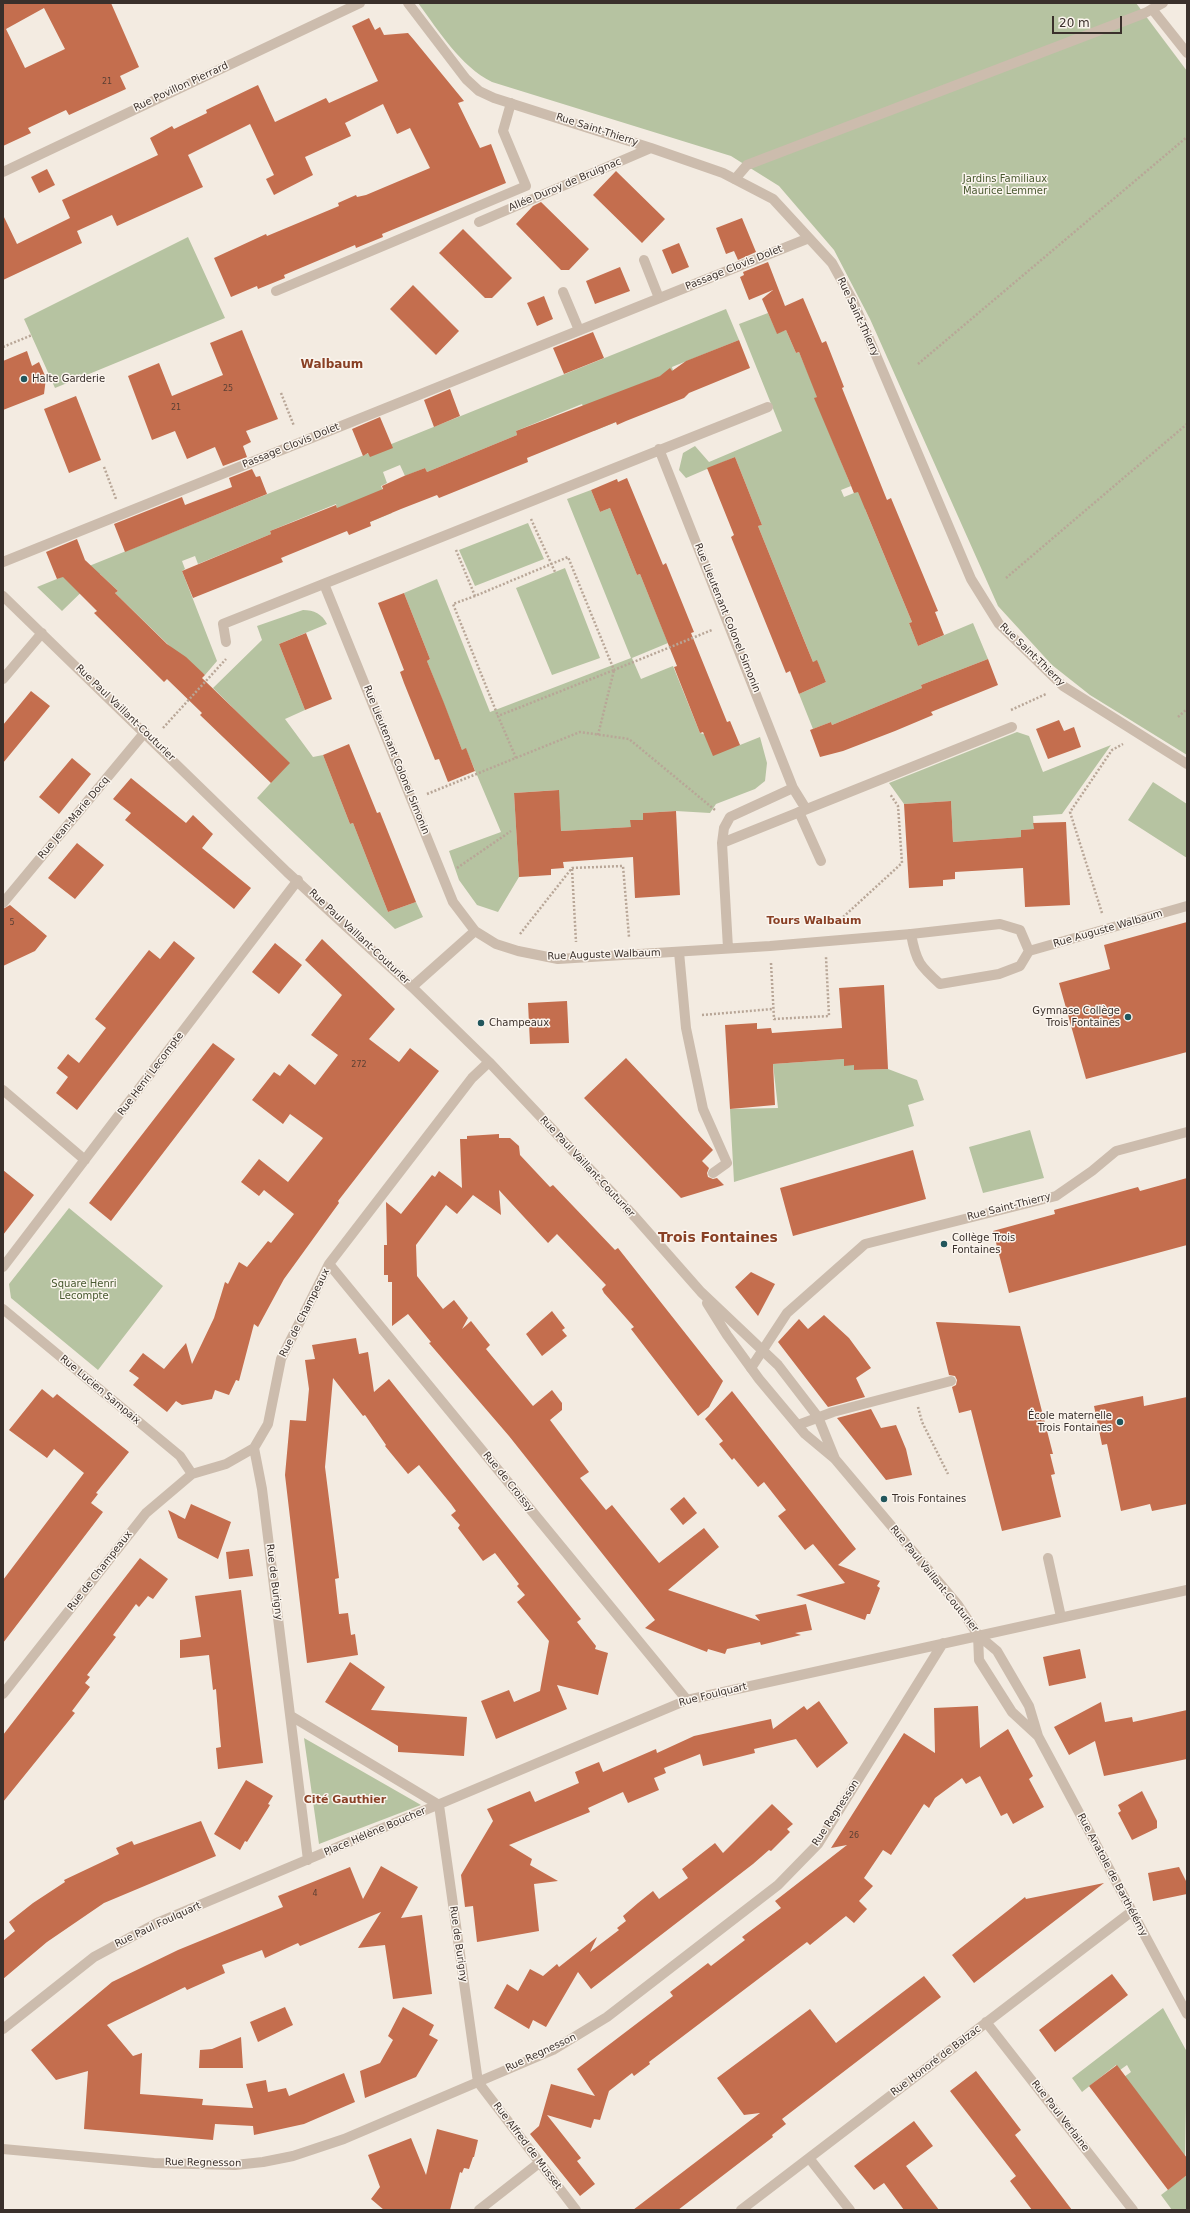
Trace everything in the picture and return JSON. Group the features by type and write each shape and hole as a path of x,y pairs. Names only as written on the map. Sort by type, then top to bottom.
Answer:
{"street":[{"name":"Rue Povillon Pierrard","path":"3,172 360,3"},
{"name":"Rue Saint-Thierry","path":"408,3 466,79 479,91 511,103 652,148 735,179 773,199 832,263 853,301 971,579 999,624 1063,686 1187,764"},
{"path":"735,179 747,165 1152,9 1163,3"},
{"path":"1152,9 1187,53"},
{"path":"276,291 526,186 503,131 511,103"},
{"name":"Allée Duroy de Bruignac","path":"479,222 652,148"},
{"name":"Passage Clovis Dolet","path":"3,562 809,238"},
{"path":"644,260 659,298"},
{"path":"563,292 579,330"},
{"path":"226,642 223,624 659,449 768,408"},
{"name":"Rue Lieutenant Colonel Simonin","path":"659,449 730,624 821,861"},
{"name":"Rue Lieutenant Colonel Simonin","path":"324,584 453,902 475,931"},
{"name":"Rue Paul Vaillant-Couturier","path":"3,596 489,1062 635,1217 701,1292 763,1349 818,1417 835,1459"},
{"path":"3,679 42,633"},
{"path":"722,843 1012,727"},
{"name":"Rue Jean-Marie Docq","path":"3,903 145,732"},
{"path":"728,948 722,843 724,828 730,817 793,788"},
{"name":"Rue Henri Lecompte","path":"3,1268 298,880"},
{"name":"Rue Auguste Walbaum","path":"475,931 496,944 538,957 558,959 825,942 1000,924 1020,930 1029,951 1187,906"},
{"path":"412,987 475,931"},
{"path":"911,934 914,953 922,968 940,984 999,974 1020,966 1029,951"},
{"path":"680,952 686,1028 703,1109 727,1163 713,1174"},
{"name":"Rue de Champeaux","path":"3,1694 146,1514 192,1474 226,1464 254,1448 268,1424 281,1359 329,1264 472,1078 489,1062"},
{"path":"3,1090 85,1160"},
{"name":"Rue Saint-Thierry","path":"763,1349 787,1313 865,1244 934,1225 1056,1196 1092,1171 1116,1151 1187,1132"},
{"name":"Rue de Croissy","path":"329,1264 687,1700"},
{"name":"Rue Paul Vaillant-Couturier","path":"701,1292 727,1335 751,1368 805,1434 835,1459 958,1606 978,1635 1187,1590"},
{"name":"Rue Lucien Sampaix","path":"3,1309 180,1456 192,1474"},
{"path":"751,1368 763,1349"},
{"path":"798,1425 818,1417 849,1408 951,1381"},
{"name":"Rue de Burigny","path":"254,1448 262,1489 291,1716"},
{"path":"1048,1558 1061,1617"},
{"name":"Rue Foulquart","path":"439,1806 687,1700 978,1635"},
{"name":"Rue Anatole de Barthélémy","path":"978,1635 978,1658 1012,1712 1038,1736"},
{"name":"Rue Anatole de Barthélémy","path":"978,1635 997,1651 1015,1680 1029,1706 1038,1736 1187,2014"},
{"name":"Rue Regnesson","path":"3,2148 154,2163 235,2165 263,2162 292,2156 344,2139 553,2050 608,2017 778,1885 818,1844 943,1643"},
{"path":"291,1716 308,1860"},
{"name":"Place Hélène Boucher","path":"291,1716 439,1806"},
{"name":"Rue de Burigny","path":"439,1806 478,2082"},
{"name":"Place Hélène Boucher","path":"308,1860 439,1806"},
{"name":"Rue Paul Foulquart","path":"3,2029 94,1957 116,1944 159,1922 308,1860"},
{"name":"Rue Honoré de Balzac","path":"740,2210 1131,1912"},
{"name":"Rue Paul Verlaine","path":"986,2022 1133,2210"},
{"name":"Rue Alfred de Musset","path":"478,2082 576,2210"},
{"path":"809,2158 850,2210"},
{"path":"480,2210 540,2163"}],"path":[{"path":"918,364 1187,137"},
{"path":"3,347 32,335"},
{"path":"281,393 300,442"},
{"path":"1006,578 1187,424"},
{"path":"104,466 122,515"},
{"path":"524,504 555,572"},
{"path":"449,534 475,596"},
{"path":"516,758 453,604 552,565 568,557 614,670 598,734"},
{"path":"498,716 730,624"},
{"path":"152,740 228,657 226,642"},
{"path":"1012,727 1006,711 1063,686"},
{"path":"1178,717 1187,709"},
{"path":"1107,929 1070,812 1112,750 1127,742 1133,731"},
{"path":"412,800 580,732 629,739 713,809 730,817"},
{"path":"839,940 841,919 902,863 898,806 880,779"},
{"path":"443,877 511,831"},
{"path":"509,948 572,868 623,866 630,955"},
{"path":"572,868 576,957"},
{"path":"770,946 774,1020 829,1016 825,942"},
{"path":"685,1016 773,1009"},
{"path":"914,1391 922,1422 948,1474"}],"green space":[{"name":"Jardins Familiaux Maurice Lemmer","path":"418,3 1136,3 1187,71 1187,755 1090,695 1052,665 998,606 870,319 834,250 779,186 731,156 492,82 480,75 460,57 442,36"},
{"path":"188,237 225,318 55,388 24,319"},
{"path":"726,309 739,340 672,367 673,371 606,398 616,422 594,431 582,404 516,431 517,435 427,472 425,468 405,476 400,465 383,472 387,483 381,486 392,513 370,522 337,508 336,504 270,531 271,534 198,564 195,556 182,561 185,569 182,571 217,661 205,675 184,660 115,593 118,591 100,574 62,611 37,587"},
{"path":"768,313 777,333 786,330 796,353 799,352 818,397 815,398 851,486 841,490 844,497 854,493 852,488 878,477 865,509 912,622 909,623 918,646 973,623 988,659 921,685 922,688 832,725 831,722 813,729 799,694 826,682 817,661 813,662 758,526 762,525 735,457 686,478 679,470 683,453 695,446 709,462 782,431 739,324"},
{"path":"591,490 600,512 610,508 637,575 640,574 668,643 632,658 641,679 673,666 700,733 740,745 760,737 767,763 765,781 755,789 716,804 710,813 676,811 643,813 643,820 631,820 631,827 561,831 558,790 514,793 519,877 498,912 477,905 459,880 449,851 501,832 466,749 462,750 427,661 430,659 404,593 437,579 490,712 631,658 567,499"},
{"path":"528,523 544,559 475,586 459,550"},
{"path":"565,568 600,658 552,675 516,588"},
{"path":"303,610 317,613 327,624 279,644 305,710 285,719 313,757 323,755 350,824 353,823 388,912 416,902 423,917 395,929 257,798 289,763 213,688 262,640 257,626"},
{"path":"1017,732 1029,736 1043,772 1111,745 1062,814 1033,816 1034,829 1021,830 1021,837 953,842 951,801 904,804 889,783"},
{"path":"1153,782 1187,804 1187,858 1128,820"},
{"path":"844,1059 844,1065 854,1065 855,1070 888,1069 917,1080 924,1100 908,1105 914,1126 734,1182 730,1109 778,1108 773,1064"},
{"path":"1030,1130 1044,1178 983,1193 969,1147"},
{"name":"Square Henri Lecompte","path":"69,1208 163,1286 98,1370 11,1298 9,1284"},
{"path":"304,1738 421,1805 319,1844"},
{"path":"1163,2008 1187,2052 1185,2158 1176,2146 1177,2145 1124,2077 1131,2072 1127,2065 1120,2070 1116,2065 1082,2092 1072,2078"},
{"path":"1187,2175 1187,2210 1172,2210 1161,2195"}],"building":[{"path":"3,3 111,3 139,67 120,76 126,89 69,115 66,110 28,128 31,133 3,146","holes":["44,8 65,49 25,68 6,29"]},
{"path":"369,18 375,30 380,27 384,35 408,33 414,40 464,101 458,103 480,148 491,144 506,183 382,234 383,237 356,248 355,245 284,275 285,278 258,289 257,286 231,297 214,258 266,234 267,236 339,206 338,203 356,195 357,197 366,195 430,168 410,128 397,134 383,104 345,123 351,136 305,157 313,175 274,195 266,179 274,175 250,124 188,155 203,187 117,226 112,215 77,231 82,243 3,280 3,215 17,244 70,218 62,200 158,155 150,138 172,126 174,129 207,113 206,110 258,85 275,122 326,98 329,103 378,81 352,26"},
{"path":"47,169 55,185 39,193 31,177"},
{"path":"616,171 665,219 642,243 593,195"},
{"path":"541,202 589,249 569,270 561,270 516,224 533,206"},
{"path":"742,218 756,252 738,260 734,251 726,254 716,228"},
{"path":"463,229 512,278 492,298 485,298 439,253"},
{"path":"679,243 689,267 672,274 662,250"},
{"path":"768,262 785,306 803,298 822,343 826,341 844,387 842,388 887,500 891,498 938,611 935,612 944,635 918,646 909,623 912,622 858,492 854,493 814,398 817,397 799,352 796,353 786,330 777,334 762,299 773,290 749,300 740,277 744,275 743,272"},
{"path":"620,267 630,291 595,304 586,281"},
{"path":"413,285 459,331 436,355 390,309"},
{"path":"544,296 553,319 537,326 527,303"},
{"path":"242,330 278,419 246,431 251,442 243,446 247,457 223,466 215,447 187,459 175,431 152,440 128,376 159,363 172,396 223,375 210,343"},
{"path":"593,332 604,358 564,374 553,348"},
{"path":"739,340 750,368 689,393 684,398 617,425 616,422 527,458 528,462 449,494 439,498 437,495 401,509 370,522 371,526 349,535 347,531 281,558 283,562 193,598 182,571 271,534 270,531 336,505 337,508 383,489 382,486 425,468 427,472 517,435 516,431 660,376 670,368 672,371 686,361"},
{"name":"Halte Garderie","path":"27,351 32,366 39,362 46,378 44,394 3,410 3,361"},
{"path":"450,389 460,416 434,427 424,400"},
{"path":"76,396 101,460 69,473 44,409"},
{"path":"380,417 393,448 370,457 368,453 363,456 352,429"},
{"path":"735,457 762,525 758,526 804,640 813,662 817,660 826,682 799,694 790,671 786,673 731,537 734,535 707,468"},
{"path":"252,469 256,477 260,476 267,494 125,552 114,524 182,497 185,505 232,487 229,478"},
{"path":"627,478 663,565 666,563 694,632 691,633 727,722 730,721 740,745 713,756 703,732 700,733 674,667 677,666 640,574 637,575 610,508 600,512 591,490 617,479 618,482"},
{"path":"77,539 85,560 118,591 115,593 167,644 186,657 205,675 202,678 290,763 271,783 200,715 202,713 167,679 164,682 94,613 97,611 63,577 57,579 46,552"},
{"path":"404,593 430,659 427,661 462,750 466,748 475,771 448,782 439,759 435,760 404,683 400,672 404,670 378,603"},
{"path":"306,633 332,699 305,710 279,644"},
{"path":"988,659 998,685 931,712 933,715 895,731 843,751 820,757 810,730 831,722 832,725 922,688 921,685"},
{"path":"31,691 50,706 3,763 3,725"},
{"path":"1059,720 1064,731 1074,727 1081,747 1048,759 1036,729"},
{"path":"349,744 377,813 380,812 416,902 388,912 353,823 350,824 323,755"},
{"path":"72,758 91,774 59,814 39,797"},
{"path":"131,778 186,823 193,815 213,834 202,848 251,888 234,909 125,820 131,813 113,799"},
{"path":"559,790 561,831 631,827 630,820 643,820 643,813 676,811 680,895 635,898 633,857 563,862 564,868 551,869 551,875 519,877 514,793"},
{"path":"951,801 953,842 1021,837 1021,830 1034,829 1033,823 1066,822 1070,905 1025,907 1023,868 955,872 955,879 943,880 943,886 909,888 904,804"},
{"path":"77,843 104,865 75,899 48,878"},
{"path":"10,905 47,936 35,951 3,966 3,909"},
{"name":"Gymnase Collège Trois Fontaines","path":"1187,922 1187,1052 1086,1079 1059,983 1110,969 1104,945"},
{"path":"322,939 395,1009 369,1039 399,1062 410,1048 439,1071 338,1201 339,1203 284,1279 258,1327 254,1324 239,1381 236,1380 229,1395 215,1390 212,1399 182,1405 176,1401 167,1412 133,1385 139,1378 129,1371 143,1353 164,1369 186,1343 192,1364 214,1318 225,1282 228,1284 239,1262 247,1267 268,1241 271,1243 294,1214 264,1190 259,1196 241,1182 259,1159 288,1182 323,1138 290,1114 283,1124 252,1100 274,1072 280,1076 289,1064 315,1085 338,1055 311,1035 342,995 305,960"},
{"path":"174,941 195,958 77,1110 56,1093 68,1077 57,1068 68,1054 79,1063 106,1028 95,1019 149,950 160,959"},
{"path":"275,943 302,965 279,994 252,972"},
{"path":"884,985 888,1069 854,1070 854,1065 844,1066 844,1059 773,1064 775,1105 730,1109 725,1025 757,1023 757,1029 771,1028 772,1033 842,1028 839,988"},
{"path":"567,1001 569,1043 530,1044 528,1003"},
{"path":"213,1043 235,1059 111,1221 89,1203"},
{"path":"626,1058 713,1150 702,1161 709,1168 707,1173 708,1177 713,1179 717,1178 724,1185 681,1198 584,1098"},
{"path":"499,1134 499,1138 510,1138 519,1146 520,1155 550,1187 553,1185 615,1250 618,1248 723,1381 709,1407 698,1416 631,1329 634,1327 604,1293 602,1289 606,1285 557,1234 548,1243 499,1190 501,1215 473,1195 457,1214 446,1205 416,1245 417,1276 443,1309 454,1300 468,1318 462,1329 471,1321 490,1345 486,1349 533,1406 552,1390 562,1403 562,1410 550,1420 589,1472 580,1478 606,1510 612,1505 659,1563 704,1528 719,1547 668,1590 760,1621 755,1615 806,1604 812,1630 795,1633 801,1635 761,1645 760,1642 727,1649 725,1654 708,1649 707,1652 645,1628 655,1620 509,1436 429,1343 431,1342 408,1314 392,1326 392,1282 388,1282 388,1275 384,1275 384,1245 387,1245 386,1202 401,1214 432,1175 435,1177 439,1171 462,1188 460,1139 467,1139 467,1136"},
{"path":"913,1150 926,1199 793,1236 780,1188"},
{"path":"3,1170 34,1195 3,1235"},
{"path":"1187,1178 1187,1245 1009,1293 993,1231 1055,1214 1054,1210 1138,1187 1140,1191"},
{"path":"751,1272 775,1284 758,1316 735,1287"},
{"path":"552,1311 565,1328 562,1330 567,1336 542,1356 526,1334"},
{"path":"824,1315 849,1338 871,1368 856,1378 865,1397 828,1407 778,1342 799,1319 808,1329"},
{"path":"936,1322 1020,1326 1053,1454 1050,1454 1055,1474 1051,1475 1061,1517 1002,1531 971,1410 959,1413 952,1387 956,1385 957,1380 955,1376 949,1375"},
{"path":"356,1338 359,1354 368,1352 374,1392 389,1379 581,1619 577,1622 596,1646 595,1649 608,1653 598,1695 557,1685 567,1709 496,1739 481,1701 509,1690 514,1702 540,1691 549,1641 517,1602 525,1595 517,1586 519,1584 495,1553 483,1561 458,1528 460,1525 451,1515 456,1511 451,1504 419,1465 408,1474 385,1446 386,1445 365,1415 363,1416 333,1378 325,1467 339,1578 335,1579 339,1614 348,1613 351,1635 355,1634 358,1655 307,1663 285,1475 290,1420 306,1421 309,1389 305,1360 315,1359 312,1345"},
{"path":"42,1389 53,1398 57,1394 129,1452 96,1493 98,1494 91,1503 103,1512 3,1643 3,1580 84,1473 54,1449 47,1458 9,1430"},
{"path":"732,1391 856,1549 838,1565 880,1581 877,1586 880,1588 870,1614 867,1614 865,1620 796,1595 845,1583 813,1544 805,1550 778,1516 786,1510 764,1482 758,1487 734,1458 732,1460 719,1444 723,1441 705,1419"},
{"path":"1143,1396 1144,1406 1187,1397 1187,1504 1152,1511 1150,1504 1121,1511 1107,1444 1102,1445 1094,1406"},
{"path":"871,1409 881,1428 896,1425 906,1449 912,1475 886,1480 837,1418"},
{"path":"684,1497 697,1513 683,1525 670,1509"},
{"path":"191,1504 231,1522 218,1559 178,1538 168,1510 185,1519"},
{"path":"249,1549 253,1576 229,1579 226,1552"},
{"path":"140,1558 168,1579 153,1599 148,1596 139,1607 136,1604 113,1635 116,1637 87,1675 90,1677 85,1683 90,1687 72,1711 75,1713 3,1802 3,1735"},
{"path":"241,1590 263,1763 218,1769 216,1748 221,1747 216,1689 213,1690 209,1655 180,1658 180,1640 201,1637 195,1596"},
{"path":"1080,1649 1086,1678 1049,1686 1043,1657"},
{"path":"350,1662 385,1687 371,1710 467,1717 464,1756 398,1752 398,1746 325,1702"},
{"path":"819,1701 848,1743 817,1768 796,1739 754,1749 755,1753 703,1766 700,1754 664,1768 666,1773 654,1778 659,1790 628,1803 623,1792 588,1808 590,1812 509,1845 532,1859 530,1865 558,1881 534,1884 539,1931 477,1942 473,1906 465,1907 461,1875 493,1821 487,1809 530,1791 535,1802 579,1783 575,1772 599,1762 603,1772 656,1749 657,1753 694,1736 771,1719 773,1729 804,1706 807,1710"},
{"path":"1101,1702 1105,1722 1132,1717 1133,1722 1187,1710 1187,1759 1104,1776 1095,1741 1069,1755 1054,1727"},
{"path":"978,1706 980,1748 1008,1729 1033,1776 1029,1779 1044,1807 1013,1824 1007,1813 1001,1816 980,1776 966,1784 962,1778 935,1798 929,1808 924,1804 891,1855 883,1850 864,1878 873,1886 859,1901 867,1909 854,1923 846,1916 810,1945 807,1942 649,2062 650,2064 634,2076 632,2073 609,2091 600,2120 594,2119 591,2128 547,2115 581,2158 577,2161 595,2184 580,2196 530,2134 539,2126 551,2084 595,2096 577,2069 673,1996 670,1992 708,1963 711,1966 745,1940 742,1937 781,1908 775,1901 847,1845 831,1848 904,1733 935,1753 934,1708"},
{"path":"246,1780 273,1796 268,1804 270,1805 247,1842 245,1841 240,1850 214,1834"},
{"path":"1142,1791 1157,1821 1157,1828 1132,1840 1118,1813 1121,1811 1118,1805"},
{"path":"772,1804 793,1824 787,1829 790,1832 771,1851 769,1850 591,1989 578,1972 546,2027 533,2020 529,2029 494,2008 507,1984 518,1991 530,1969 543,1976 557,1964 559,1967 597,1937 590,1952 619,1930 617,1928 626,1921 623,1916 638,1903 653,1891 659,1899 688,1878 682,1869 715,1843 723,1853"},
{"path":"201,1821 216,1856 104,1903 47,1942 3,1979 3,1941 15,1931 9,1922 33,1903 65,1882 64,1880 119,1854 116,1848 132,1841 134,1845"},
{"path":"381,1866 418,1887 401,1918 422,1915 432,1994 393,1999 385,1945 358,1948 381,1912 300,1946 298,1943 265,1958 262,1950 222,1965 225,1973 187,1990 185,1987 107,2025 133,2056 142,2053 140,2094 203,2099 202,2105 253,2108 246,2084 266,2080 268,2092 286,2088 289,2096 344,2073 355,2102 304,2124 254,2135 253,2126 215,2124 213,2140 84,2129 88,2071 56,2080 31,2050 112,1982 178,1950 283,1907 278,1896 350,1867 363,1899"},
{"path":"1179,1867 1187,1883 1187,1894 1153,1901 1148,1873"},
{"path":"1104,1883 974,1983 952,1955 1025,1897 1026,1899"},
{"path":"1112,1974 1128,1995 1055,2052 1039,2030"},
{"path":"924,1976 941,1997 782,2119 786,2124 772,2135 773,2137 678,2210 633,2210 760,2113 744,2115 717,2078 810,2009 836,2043"},
{"path":"285,2007 293,2025 258,2042 250,2022"},
{"path":"403,2007 434,2025 429,2035 438,2040 416,2077 365,2098 360,2071 380,2063 393,2040 388,2036"},
{"path":"241,2037 243,2068 199,2068 200,2050 212,2049"},
{"path":"1117,2065 1187,2158 1187,2175 1168,2190 1089,2086"},
{"path":"976,2071 1021,2130 1015,2135 1072,2210 1032,2210 1010,2181 1016,2176 950,2091"},
{"path":"914,2121 933,2146 906,2166 939,2210 904,2210 884,2183 874,2190 854,2166"},
{"path":"437,2129 478,2140 474,2157 469,2169 464,2168 462,2173 460,2172 450,2210 384,2210 371,2199 380,2187 368,2155 411,2138 426,2175"}],"place":[{"name":"Halte Garderie","path":"24,379"},
{"name":"Gymnase Collège Trois Fontaines","path":"1128,1017"},
{"name":"Champeaux","path":"481,1023"},
{"name":"Collège Trois Fontaines","path":"944,1244"},
{"name":"École maternelle Trois Fontaines","path":"1120,1422"},
{"name":"Trois Fontaines","path":"884,1499"}],"district":[{"name":"Walbaum","path":"332,365"},
{"name":"Tours Walbaum","path":"814,921"},
{"name":"Trois Fontaines","path":"718,1238"},
{"name":"Cité Gauthier","path":"345,1800"}]}
